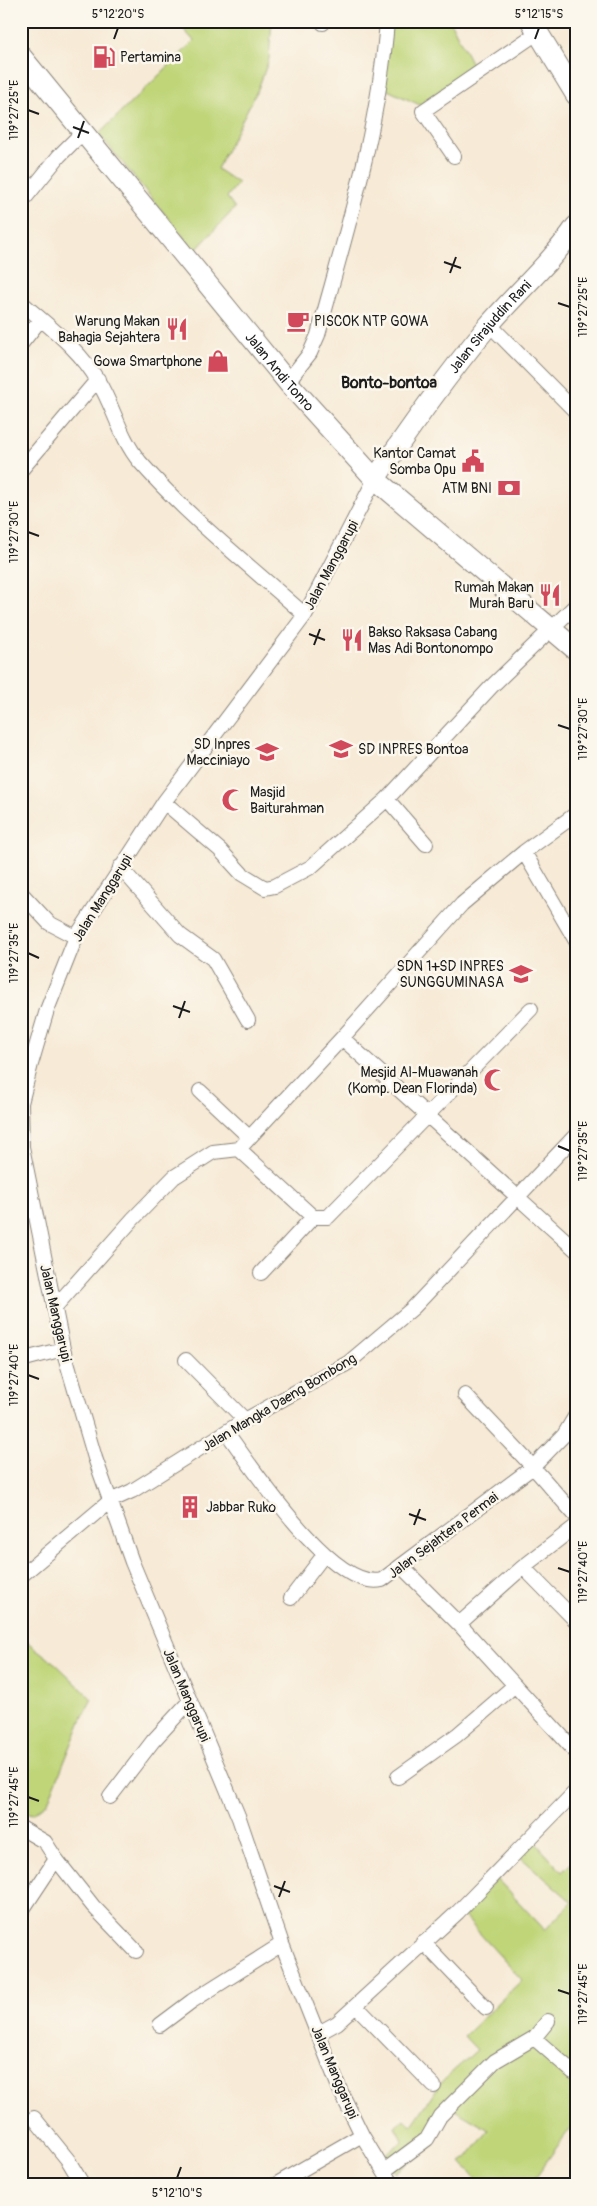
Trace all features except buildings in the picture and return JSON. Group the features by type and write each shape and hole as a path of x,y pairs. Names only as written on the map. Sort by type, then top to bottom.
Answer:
{"street":[{"path":"288,381 310,353 321,326 357,191 378,97 387,21"},
{"path":"454,156 423,111 534,27 576,95"},
{"name":"Jalan Andi Tonro","path":"21,56 288,381 375,479 576,650"},
{"path":"21,203 59,156 83,132"},
{"name":"Jalan Sirajuddin Rani","path":"375,479 451,371 490,325 550,260 576,226"},
{"path":"21,302 75,352 98,380 117,424 140,461 204,526 305,615"},
{"path":"21,344 40,320"},
{"path":"490,325 576,412"},
{"path":"21,470 98,380"},
{"name":"Jalan Manggarupi","path":"375,479 305,615 164,802 76,937 47,1010 21,1103 22,1147 54,1308 63,1349 95,1458 132,1562 239,1818 282,1944 317,2034 362,2135 392,2185"},
{"path":"164,802 220,850 242,874 269,888 311,867 387,799 491,687 576,605"},
{"path":"387,799 426,844"},
{"path":"54,1308 133,1219 174,1177 213,1152 239,1149 462,904 524,852 576,814"},
{"path":"524,852 576,941"},
{"path":"120,868 180,935 213,959 248,1020"},
{"path":"21,893 49,923 76,937"},
{"path":"239,1149 314,1217 328,1217 531,1009"},
{"path":"342,1038 576,1250"},
{"path":"200,1091 249,1137"},
{"name":"Jalan Mangka Daeng Bombong","path":"21,1576 110,1501 132,1491 245,1420 348,1362 386,1332 413,1308 576,1135"},
{"path":"261,1273 314,1217"},
{"path":"21,1360 63,1349"},
{"path":"186,1360 245,1420"},
{"path":"465,1395 576,1516"},
{"name":"Jalan Sejahtera Permai","path":"227,1433 288,1514 324,1555 352,1575 372,1582 382,1580 533,1467 564,1435 576,1415"},
{"path":"459,1624 523,1567 576,1526"},
{"path":"291,1598 324,1555"},
{"path":"401,1566 459,1624 576,1752"},
{"path":"523,1567 576,1621"},
{"path":"398,1777 457,1735 515,1685"},
{"path":"110,1797 153,1742 189,1702"},
{"path":"317,2034 338,2023 491,1880 576,1791"},
{"path":"21,1828 45,1842 93,1906 136,1950"},
{"path":"21,1912 56,1859"},
{"path":"423,1942 486,2008"},
{"path":"160,2025 192,2001 282,1944"},
{"path":"356,2006 434,2086"},
{"path":"384,2171 427,2139 440,2116 495,2061 534,2038 548,2021"},
{"path":"534,2038 573,2072"},
{"path":"34,2118 68,2160 83,2185"},
{"path":"275,2185 362,2135"}],"green space":[{"path":"176,21 272,21 269,59 258,89 217,169 238,183 227,197 235,208 195,251 99,134 194,41"},
{"path":"391,21 450,21 473,66 420,105 383,88"},
{"path":"21,1637 57,1665 92,1699 83,1716 48,1802 33,1814 21,1811"},
{"path":"534,1841 562,1872 571,1863 576,1868 576,2120 530,2185 481,2184 461,2162 467,2158 489,2130 453,2109 432,2145 396,2172 384,2155 403,2142 395,2127 403,2120 412,2125 443,2080 477,2050 464,2036 522,1980 462,1914 497,1879 545,1930 572,1902 518,1855"}],"place":[{"name":"Pertamina","path":"104,57"},
{"name":"PISCOK NTP GOWA","path":"298,321"},
{"name":"Warung Makan Bahagia Sejahtera","path":"177,329"},
{"name":"Gowa Smartphone","path":"218,361"},
{"name":"Kantor Camat Somba Opu","path":"473,461"},
{"name":"ATM BNI","path":"509,488"},
{"name":"Rumah Makan Murah Baru","path":"550,595"},
{"name":"Bakso Raksasa Cabang Mas Adi Bontonompo","path":"352,640"},
{"name":"SD INPRES Bontoa","path":"341,749"},
{"name":"SD Inpres Macciniayo","path":"267,752"},
{"name":"Masjid Baiturahman","path":"233,800"},
{"name":"SDN 1+SD INPRES SUNGGUMINASA","path":"521,974"},
{"name":"Mesjid Al-Muawanah (Komp. Dean Florinda)","path":"495,1080"},
{"name":"Jabbar Ruko","path":"190,1507"}],"district":[{"name":"Bonto-bontoa","path":"389,382"}]}
